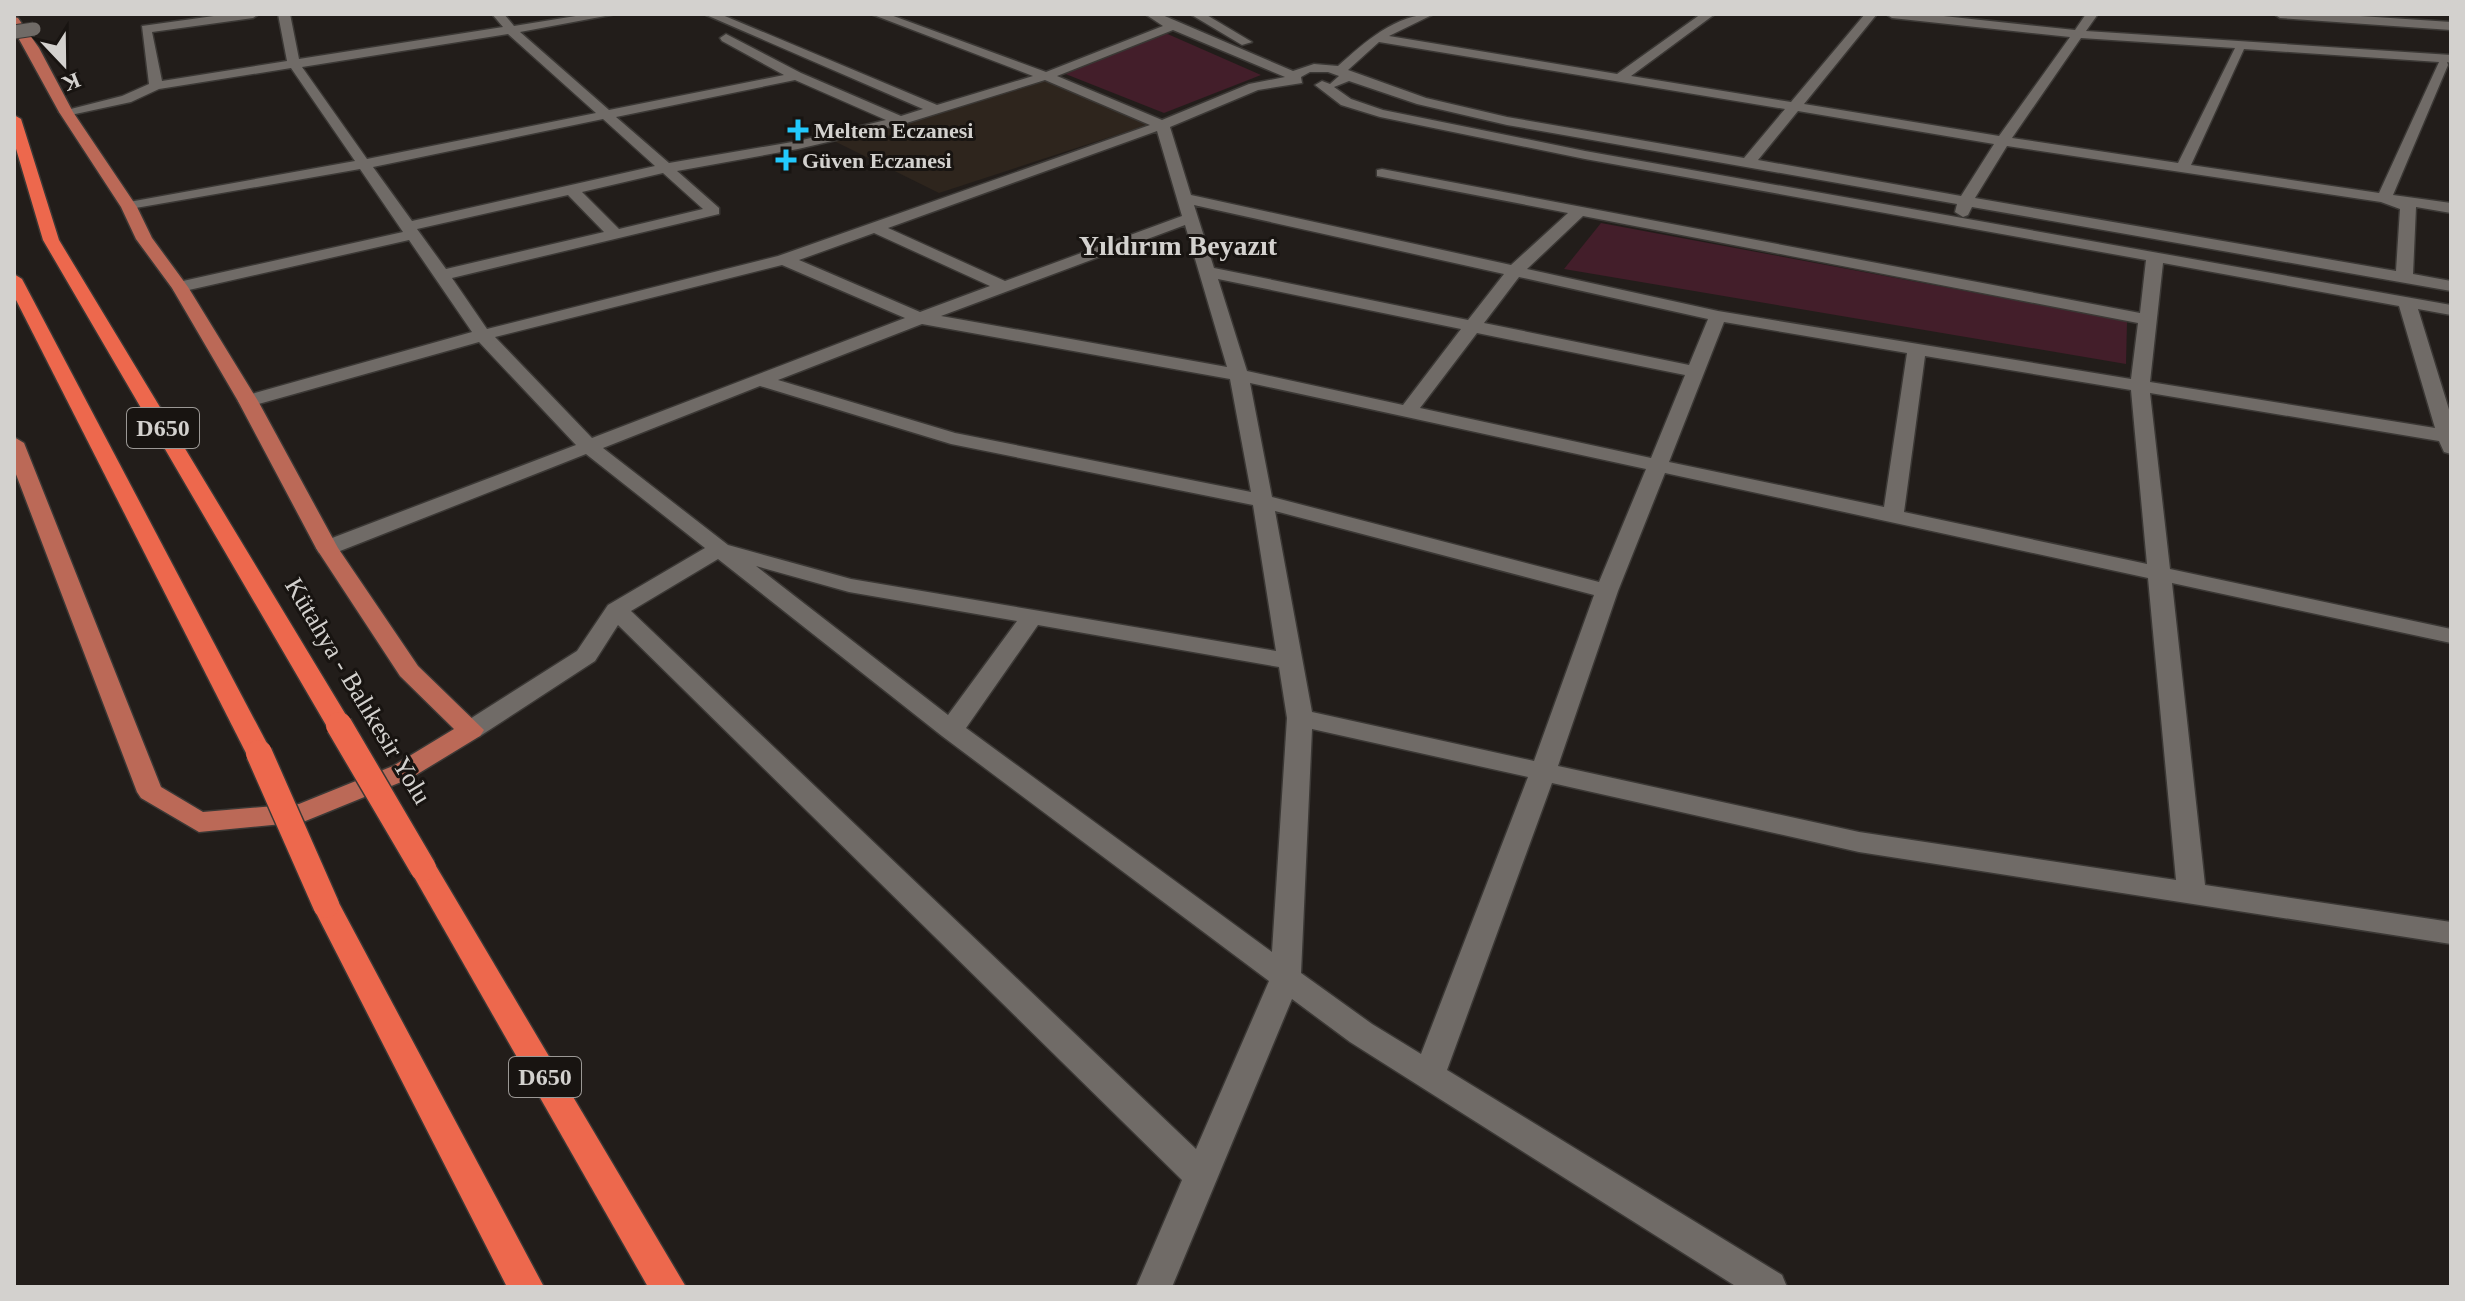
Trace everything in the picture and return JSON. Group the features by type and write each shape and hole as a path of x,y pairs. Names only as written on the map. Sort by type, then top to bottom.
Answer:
{"highway":[{"name":"Kütahya - Balıkesir Yolu","path":"14,119 51,240 668,1287"},
{"name":"D650","path":"14,279 259,753 326,905 526,1287"}],"main road":[{"path":"14,443 150,792 199,822 303,813 402,772 471,730 409,671 327,548 248,401 180,287 144,239 129,207 66,112 33,39 15,17"}],"street":[{"path":"156,86 146,29 253,14"},
{"path":"284,14 294,64 483,335 587,445 951,730 1361,1033 1769,1287"},
{"path":"443,275 714,211 510,29 498,14"},
{"path":"66,112 126,99 156,86 610,14"},
{"path":"699,14 725,37 796,76 900,121"},
{"path":"710,14 936,110"},
{"path":"877,14 1046,76 1162,125"},
{"path":"1151,14 1317,85 1346,102 1380,113 1585,155 2451,310"},
{"path":"1196,14 1247,42 1274,52"},
{"path":"1254,87 1344,82 1344,73 1376,38 1411,14"},
{"path":"248,401 483,335 784,260 1162,125 1254,87 1295,77 1301,70 1321,68 1428,14"},
{"path":"1620,78 1709,14"},
{"path":"1748,163 1871,14"},
{"path":"1892,14 2080,34 2448,64"},
{"path":"1961,222 1966,200 2003,141 2092,14"},
{"path":"2280,14 2450,26"},
{"path":"2431,14 2450,26"},
{"path":"180,287 570,189 798,145 900,121 1046,76 1173,26"},
{"path":"14,32 33,39"},
{"path":"1376,38 2003,141 2451,208"},
{"path":"2128,38 2239,51 2448,64"},
{"path":"2183,167 2239,51"},
{"path":"1288,58 1344,73 1396,93 1476,114 2451,286"},
{"path":"2384,198 2448,64"},
{"path":"129,207 364,164 796,76"},
{"path":"1154,1287 1286,977 1300,718 1238,375 1162,125"},
{"path":"1382,173 2148,320"},
{"path":"570,189 615,234"},
{"path":"2384,198 2408,207 2404,277"},
{"path":"327,548 587,445 1005,287 1187,208 1515,271 1718,316 2450,440 2407,303"},
{"path":"1407,412 1515,271 1579,211"},
{"path":"875,228 1005,287"},
{"path":"2155,257 2140,386 2192,893"},
{"path":"784,260 920,318 1238,375 2451,636"},
{"path":"1207,272 1695,372"},
{"path":"1429,1075 1543,772 1607,591 1718,316"},
{"path":"1893,517 1917,349"},
{"path":"759,380 951,438 1262,501 1607,591"},
{"path":"471,730 586,656 616,610 719,549 849,585 1290,661"},
{"path":"616,610 1201,1176"},
{"path":"951,730 1032,617"},
{"path":"1300,718 1859,842 2451,933"}],"shaded area":[{"path":"1163,32 1261,75 1164,113 1063,73"},
{"path":"1042,79 1147,125 939,193 828,138"},
{"path":"1601,223 2127,321 2126,364 1564,269"}],"place":[{"name":"Meltem Eczanesi","path":"798,130"},
{"name":"Güven Eczanesi","path":"786,160"}],"district":[{"name":"Yıldırım Beyazıt","path":"1178,245"}]}
